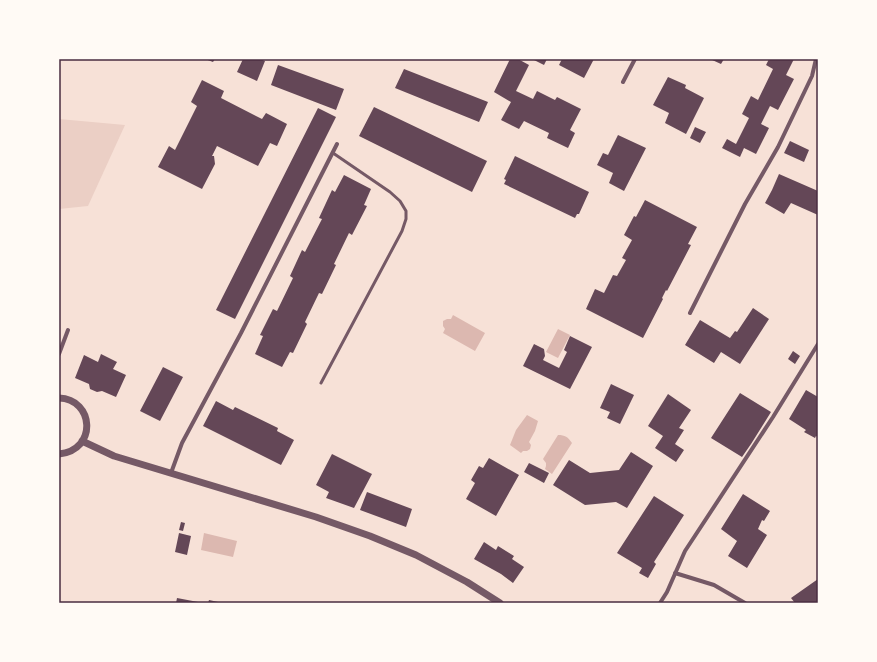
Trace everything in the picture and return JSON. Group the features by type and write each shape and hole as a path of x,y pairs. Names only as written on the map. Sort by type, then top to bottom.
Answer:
{"street":[{"path":"623,82 635,59"},
{"path":"690,313 745,204 778,147 812,76 816,59"},
{"path":"171,473 182,443 241,333 337,144"},
{"path":"59,354 68,330"},
{"path":"660,603 667,592 685,551 773,418 818,344"},
{"path":"59,398 70,400 77,405 86,418 87,426 86,434 76,448 67,453 59,454"},
{"path":"82,441 114,456 316,517 370,536 416,554 467,582 500,603"},
{"path":"676,573 714,586 745,603"}],"lane":[{"path":"321,383 402,231 406,219 406,211 400,201 390,192 333,153"}],"shaded area":[{"path":"59,119 125,125 88,206 59,209"},
{"path":"453,315 485,333 475,351 443,333 445,329 443,326 443,321 451,319"},
{"path":"558,329 570,335 558,358 546,352"},
{"path":"527,415 538,421 529,442 531,445 530,449 521,453 510,445 516,430"},
{"path":"558,435 563,435 572,443 552,474 545,469 546,463 543,459"},
{"path":"204,533 237,541 233,557 201,550"}],"building":[{"path":"205,59 215,59 213,62"},
{"path":"243,59 260,59 265,61 257,81 237,72"},
{"path":"510,59 518,59 529,65 516,91 533,99 537,91 555,100 557,97 581,109 570,130 575,133 568,148 547,138 549,133 524,121 519,129 501,120 511,102 494,92"},
{"path":"532,59 547,59 544,65"},
{"path":"562,59 594,59 584,78 559,65"},
{"path":"710,59 724,59 721,64"},
{"path":"769,59 794,59 786,75 794,79 778,110 770,106 761,124 769,128 756,154 744,148 740,157 722,148 727,139 736,144 749,118 742,114 751,96 758,100 773,69 766,65"},
{"path":"278,65 344,89 336,110 271,85"},
{"path":"404,69 488,102 479,122 395,88"},
{"path":"668,77 686,85 685,88 704,98 686,134 665,123 669,113 653,105"},
{"path":"202,80 224,91 221,98 262,119 266,113 287,124 277,146 270,143 258,166 217,146 212,156 214,156 215,164 202,189 158,167 169,146 175,150 197,106 191,102"},
{"path":"374,107 487,161 472,192 359,136"},
{"path":"318,108 336,117 235,319 216,310"},
{"path":"695,127 706,132 700,143 690,138"},
{"path":"618,135 646,148 624,191 609,183 613,173 597,165 603,153 608,155"},
{"path":"790,141 809,150 804,162 784,153"},
{"path":"515,156 589,192 579,214 577,214 575,218 504,184 506,180 504,179"},
{"path":"779,174 818,191 818,215 791,203 784,214 765,203"},
{"path":"344,175 371,189 364,205 367,206 352,235 349,233 322,294 319,293 305,322 307,324 293,353 290,352 282,367 255,354 263,336 260,335 273,309 277,311 293,278 290,276 302,250 305,252 322,219 319,218 332,190 335,192"},
{"path":"645,200 697,227 688,244 691,245 667,291 666,290 643,338 586,309 595,289 604,293 613,275 617,276 626,260 622,258 632,240 624,235 634,216 636,217"},
{"path":"753,308 769,319 740,364 721,352 714,363 685,345 700,320 730,338 735,331 737,332"},
{"path":"570,336 592,347 570,389 523,366 534,344 544,349 545,356 543,360 559,368 567,352 564,350"},
{"path":"793,351 800,356 795,364 788,359"},
{"path":"101,354 117,362 113,369 126,375 116,397 102,391 97,392 90,389 89,384 75,378 84,355 98,362"},
{"path":"163,367 183,377 160,421 140,411"},
{"path":"611,384 634,395 620,424 607,418 610,412 600,408"},
{"path":"806,390 818,397 818,437 816,436 815,438 804,432 806,430 789,419"},
{"path":"740,393 771,412 742,457 711,438"},
{"path":"668,394 691,410 679,428 684,430 675,444 684,450 676,462 655,448 663,436 648,426"},
{"path":"216,401 233,410 235,407 278,428 277,431 294,440 281,465 203,426"},
{"path":"631,452 653,466 627,508 616,502 585,505 553,485 569,460 590,473 619,470"},
{"path":"332,454 372,474 354,508 326,498 329,492 316,485"},
{"path":"489,458 519,475 496,516 466,499 475,483 471,480 479,466 483,468"},
{"path":"529,463 549,473 544,483 524,472"},
{"path":"367,492 412,509 406,527 360,510"},
{"path":"743,494 770,511 764,521 762,520 758,529 767,535 747,568 728,556 737,541 721,529"},
{"path":"654,496 684,515 654,562 656,564 648,578 639,573 642,568 617,553"},
{"path":"181,522 185,523 183,531 179,530"},
{"path":"179,533 191,536 187,555 175,552"},
{"path":"484,542 496,550 498,546 514,556 512,559 524,567 513,583 501,574 474,559"},
{"path":"818,579 818,603 795,603 791,598"},
{"path":"177,598 198,602 198,603 176,603"},
{"path":"209,600 218,602 218,603 208,603"}]}
